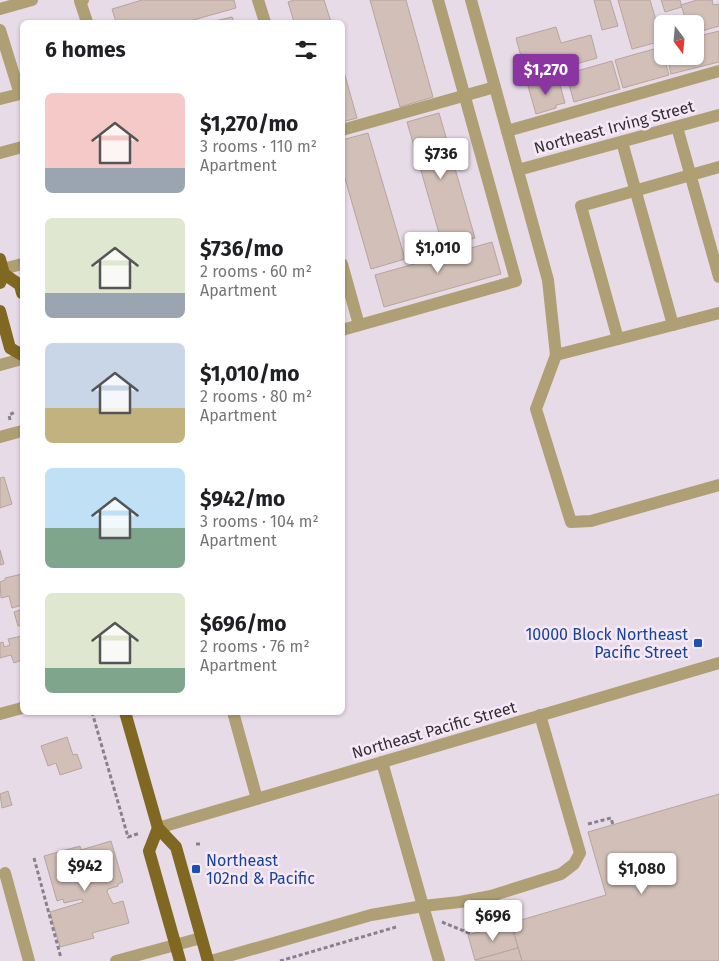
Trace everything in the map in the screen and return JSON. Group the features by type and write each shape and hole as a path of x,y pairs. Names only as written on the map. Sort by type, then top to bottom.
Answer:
{"main road":[{"path":"2,271 20,285"},
{"path":"0,311 10,348 20,354"},
{"path":"126,715 158,828 176,847 209,961"},
{"path":"158,828 149,851 180,961"}],"street":[{"path":"0,9 32,0"},
{"path":"84,0 80,1 86,20"},
{"path":"258,0 263,20"},
{"path":"345,329 516,281 438,0"},
{"path":"475,1 495,88 548,280 556,356 536,409 571,522 591,521 719,485"},
{"path":"0,30 20,94 0,99"},
{"path":"507,131 719,71"},
{"path":"345,129 495,88"},
{"name":"Northeast Irving Street","path":"518,170 719,115"},
{"path":"677,127 719,277"},
{"path":"622,142 673,325"},
{"path":"0,153 20,148"},
{"path":"618,339 581,206 719,167"},
{"path":"2,271 20,265"},
{"path":"345,275 359,325"},
{"path":"556,356 719,313"},
{"path":"0,366 20,360"},
{"path":"0,437 20,432"},
{"name":"Northeast Pacific Street","path":"158,828 719,663"},
{"path":"0,714 20,709"},
{"path":"234,715 258,799"},
{"path":"209,961 371,915 491,896 561,874 574,864 580,853 540,715"},
{"path":"382,762 439,961"},
{"path":"5,873 29,961"},
{"path":"116,961 201,938"}],"path":[{"path":"9,415 15,412"},
{"path":"93,715 128,837"},
{"path":"586,819 588,825 611,818 613,824"},
{"path":"34,858 61,958"},
{"path":"428,923 441,922 471,934"},
{"path":"280,961 399,927"}],"building":[{"path":"142,0 234,0 236,8 193,20 115,20 112,9"},
{"path":"294,0 324,0 330,20 293,20 288,2"},
{"path":"370,0 406,0 433,97 400,107"},
{"path":"594,0 610,0 618,26 602,30"},
{"path":"618,0 650,0 654,15 654,43 632,49"},
{"path":"661,0 680,0 682,7 665,12"},
{"path":"697,0 712,0 713,5 719,4 719,26 704,30 704,15 684,15 681,5"},
{"path":"232,17 233,20 219,20"},
{"path":"556,27 561,43 591,35 597,58 527,78 516,38"},
{"path":"719,31 719,62 671,74 669,65 704,65 704,35"},
{"path":"654,49 654,65 666,65 669,75 623,88 615,60"},
{"path":"612,61 620,89 574,102 566,74"},
{"path":"345,76 357,118 345,121"},
{"path":"558,78 565,103 536,114 528,86"},
{"path":"439,113 475,238 443,247 407,122"},
{"path":"368,133 405,259 371,269 345,178 345,139"},
{"path":"492,242 501,274 384,307 375,275"},
{"path":"4,477 12,504 0,508 0,478"},
{"path":"0,550 4,564 0,565"},
{"path":"20,574 20,606 12,608 9,596 1,598 0,582 5,580 5,578"},
{"path":"20,610 20,626 18,626 14,612"},
{"path":"20,636 20,661 14,663 11,655 0,658 0,643 3,642 4,647 10,645 8,639"},
{"path":"67,737 73,755 77,754 82,768 60,775 56,763 48,766 41,746"},
{"path":"8,791 12,805 2,808 0,794"},
{"path":"719,794 719,961 522,961 511,923 606,895 588,832"},
{"path":"111,841 123,882 118,884 118,886 108,889 107,892 113,904 123,901 129,923 92,933 94,938 60,947 50,912 83,902 82,899 64,903 63,899 57,901 44,856 80,846 81,850"},
{"path":"511,923 518,948 475,960 468,935"},
{"path":"518,948 522,961 475,960"}],"place":[{"name":"10000 Block Northeast Pacific Street","path":"698,643"},
{"name":"Northeast 102nd & Pacific","path":"196,869"}]}
